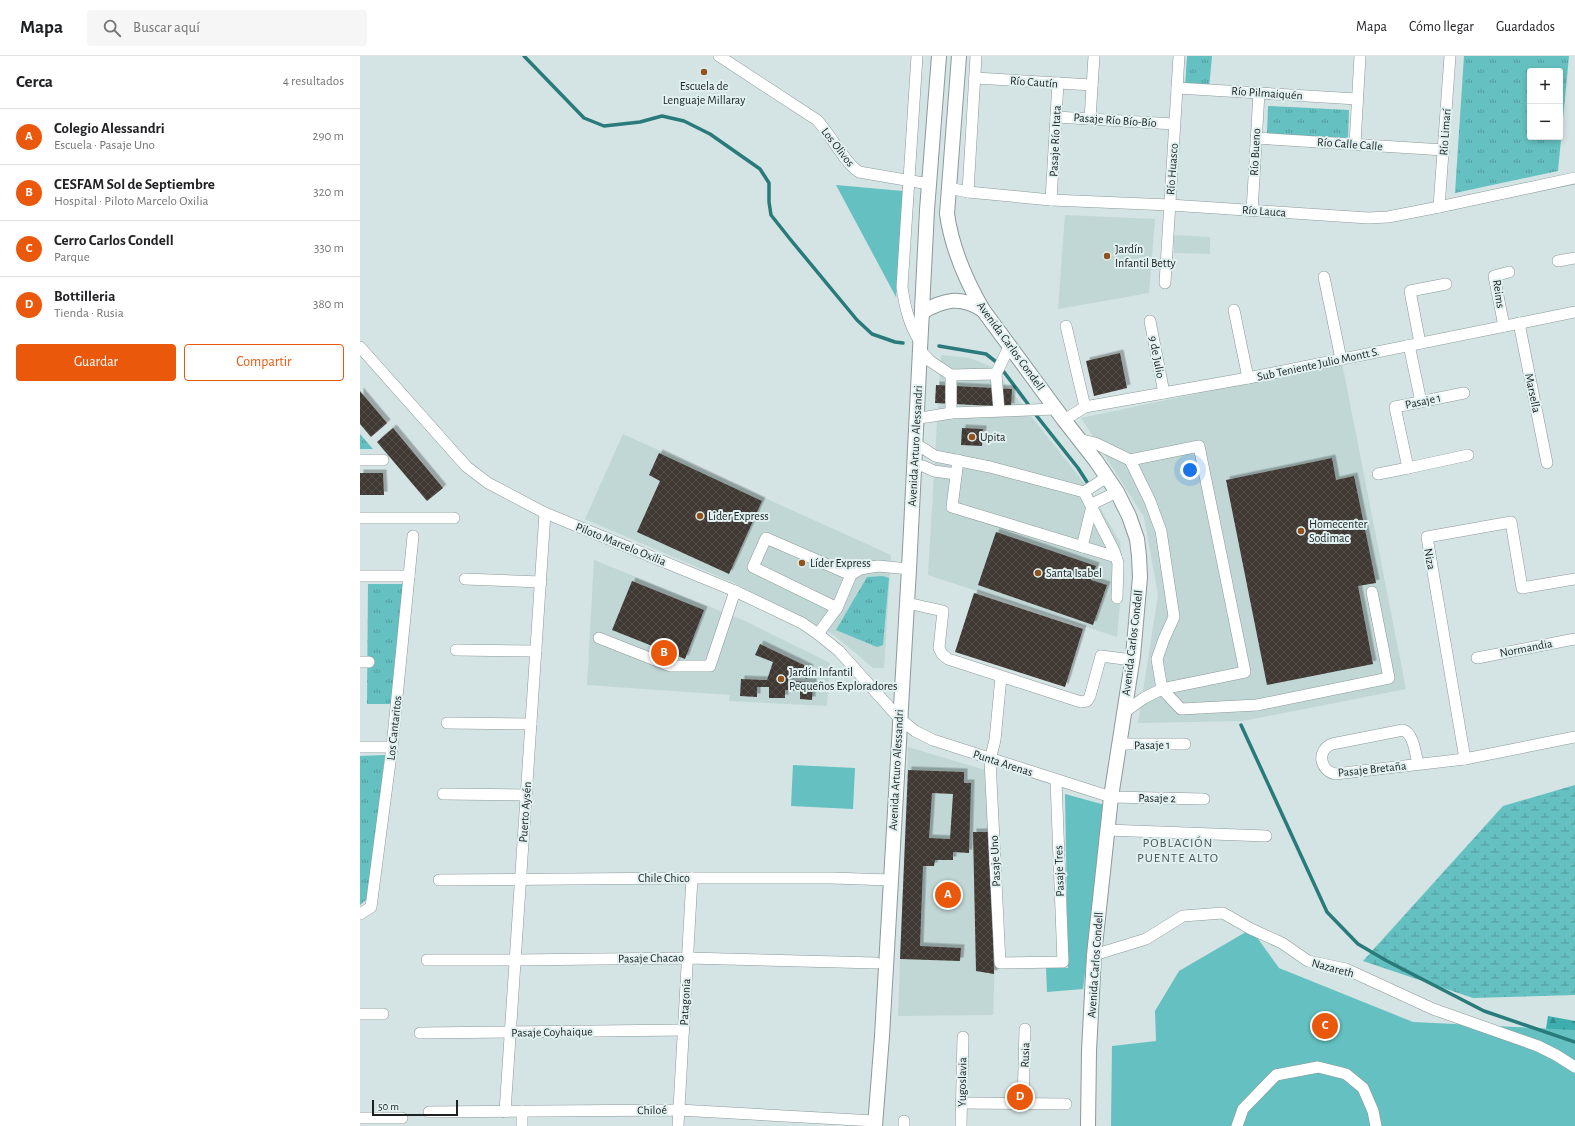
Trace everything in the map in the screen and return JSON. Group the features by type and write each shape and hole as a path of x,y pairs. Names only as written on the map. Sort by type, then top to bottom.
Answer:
{"main road":[{"name":"Avenida Arturo Alessandri","path":"875,1124 882,1036 909,569 919,345 939,56"},
{"path":"947,214 959,56"},
{"path":"929,184 947,214"},
{"name":"Avenida Carlos Condell","path":"947,214 952,241 959,262 972,291 983,310 1107,477 1117,492 1129,516 1137,539 1140,577 1132,660 1111,797 1094,955 1089,1051 1088,1126"},
{"path":"922,312 936,305 952,301 969,302 983,310"}],"street":[{"name":"Los Olivos","path":"719,56 817,120 827,131 853,168 859,172 929,184"},
{"path":"918,56 902,287 906,312 919,345 930,361 951,375 996,374"},
{"path":"968,192 976,56"},
{"path":"1090,119 1094,56"},
{"name":"Río Huasco","path":"1165,283 1179,56"},
{"path":"1355,144 1360,56"},
{"name":"Río Limarí","path":"1439,207 1450,56"},
{"name":"Río Cautín","path":"975,78 1092,85"},
{"name":"Pasaje Río Itata","path":"1051,200 1058,83"},
{"name":"Río Pilmaiquén","path":"1177,88 1358,99"},
{"name":"Río Bueno","path":"1252,210 1259,93"},
{"name":"Pasaje Río Bío-Bío","path":"1056,117 1174,124"},
{"name":"Río Calle Calle","path":"1256,138 1444,150"},
{"name":"Río Lauca","path":"949,188 968,192 1051,200 1170,205 1368,218 1388,217 1575,178"},
{"path":"1558,261 1575,258"},
{"name":"Reims","path":"1504,326 1494,276 1509,272"},
{"path":"1324,277 1340,359"},
{"path":"1421,402 1414,344 1410,291 1446,284"},
{"path":"1234,310 1248,378"},
{"name":"Sub Teniente Julio Montt S.","path":"1060,414 1085,407 1248,378 1575,312"},
{"name":"9 de Julio","path":"1150,322 1164,393"},
{"name":"Marsella","path":"1519,323 1547,463"},
{"path":"1066,326 1085,407"},
{"name":"Piloto Marcelo Oxilia","path":"360,347 467,466 498,489 545,513 735,591 784,614 818,634 839,650 900,718"},
{"path":"999,410 996,374 1009,347"},
{"path":"951,375 951,413"},
{"name":"Pasaje 1","path":"1408,468 1395,407 1464,393"},
{"path":"916,418 927,418 951,413 999,410 1060,414"},
{"path":"1078,439 1095,443 1130,460 1199,446 1245,672 1162,689 1144,698 1123,713"},
{"path":"915,443 935,456 958,460 1084,492 1118,563 1117,598"},
{"path":"1378,474 1468,455"},
{"path":"360,460 384,460"},
{"path":"958,460 952,507 1116,557"},
{"path":"1130,460 1150,501 1161,531 1174,617 1157,659 1162,689 1181,709 1257,705 1389,678 1372,592"},
{"path":"914,466 923,466 934,471 956,474"},
{"path":"1084,492 1107,477"},
{"path":"1082,547 1092,506 1096,502 1117,492"},
{"name":"Puerto Aysén","path":"505,1112 545,513"},
{"path":"360,518 454,518"},
{"name":"Niza","path":"1465,759 1427,537 1511,522 1522,588 1575,579"},
{"name":"Los Cantaritos","path":"360,914 371,907 392,747 413,536"},
{"path":"837,608 753,567 766,538 851,575"},
{"path":"818,634 837,608 851,575 860,569 878,566 909,569"},
{"path":"360,576 409,576"},
{"path":"465,579 541,582"},
{"path":"599,638 670,666 710,666 735,591"},
{"path":"907,603 943,610 939,648 942,654 948,659 1081,702 1087,701 1090,696 1100,656 1132,660"},
{"name":"Normandia","path":"1477,658 1575,639"},
{"path":"456,650 536,651"},
{"name":"Pasaje Uno","path":"1002,677 995,740 990,760 1000,963 1063,962"},
{"name":"Punta Arenas","path":"900,718 915,731 933,740 990,760 1111,797"},
{"path":"447,723 531,724"},
{"name":"Pasaje Bretaña","path":"1418,764 1410,736 1406,731 1402,730 1332,744 1324,751 1321,759 1324,768 1335,774 1465,759 1575,737"},
{"name":"Pasaje 1","path":"1119,744 1185,744"},
{"path":"360,747 392,747"},
{"name":"Pasaje Tres","path":"1056,780 1063,962"},
{"path":"443,794 526,795"},
{"name":"Pasaje 2","path":"1111,797 1204,799"},
{"path":"1107,830 1266,836"},
{"name":"Patagonia","path":"678,1126 692,878"},
{"name":"Chile Chico","path":"439,880 824,878 890,880"},
{"name":"Nazareth","path":"1094,955 1146,939 1183,916 1223,913 1251,929 1282,943 1308,961 1346,969 1433,1009 1538,1046 1575,1067"},
{"name":"Pasaje Chacao","path":"427,960 688,958 876,963"},
{"path":"360,1014 383,1014"},
{"name":"Rusia","path":"1023,1104 1026,1029"},
{"name":"Pasaje Coyhaique","path":"420,1033 684,1030"},
{"name":"Yugoslavia","path":"961,1126 963,1037"},
{"path":"1237,1126 1243,1109 1276,1075 1318,1067 1346,1074 1363,1088 1373,1111 1376,1126"},
{"path":"961,1103 1066,1104"},
{"name":"Chiloé","path":"429,1112 679,1110 875,1124"},
{"path":"522,1111 522,1126"},
{"path":"360,1118 402,1118"}],"shaded area":[{"name":"Jardín Infantil Betty","path":"1065,215 1155,219 1149,293 1058,309"},
{"name":"Jardín Infantil Betty","path":"1174,235 1210,237 1210,254 1174,253"},
{"path":"941,355 970,358 992,367 1089,489 1120,542 1123,567 1117,637 928,575"},
{"path":"1342,363 1406,689 1243,721 1138,723 1158,595 1144,517 1081,418"},
{"path":"623,434 891,555 884,668 873,668 834,635 734,583 585,519"},
{"path":"594,560 745,621 830,663 827,706 729,701 730,695 587,685"},
{"path":"908,747 988,771 995,959 993,1015 898,1016"}],"green space":[{"path":"1187,56 1212,56 1209,88 1185,86"},
{"path":"1464,56 1569,56 1563,119 1563,68 1527,68 1527,140 1561,140 1558,171 1455,193"},
{"path":"1268,106 1349,110 1348,138 1267,134"},
{"path":"836,185 903,191 896,297"},
{"path":"360,434 373,449 360,449"},
{"path":"883,576 889,578 883,645 877,647 836,630 867,577"},
{"path":"368,584 404,584 392,704 367,704"},
{"path":"385,755 367,899 360,905 360,756"},
{"path":"793,765 855,768 853,809 791,806"},
{"path":"1575,785 1575,995 1473,998 1363,961 1503,806"},
{"path":"1065,794 1105,805 1083,989 1047,992 1046,968 1068,968"},
{"path":"1251,929 1279,968 1413,1022 1575,1030 1575,1126 1111,1126 1112,1046 1156,1041 1155,1011 1179,971"},
{"path":"1548,1016 1575,1021 1575,1055 1545,1035"}],"building":[{"path":"1120,353 1127,388 1094,396 1086,361"},
{"path":"936,385 1012,389 1011,407 935,403"},
{"path":"360,391 387,423 371,437 360,424"},
{"path":"393,428 443,488 427,501 377,442"},
{"name":"Upita","path":"962,428 983,429 982,446 961,445"},
{"name":"Lider Express","path":"659,453 762,501 729,574 637,532 660,481 649,475"},
{"name":"Homecenter Sodimac","path":"1332,458 1336,480 1354,476 1376,583 1358,586 1373,664 1267,685 1226,480"},
{"path":"360,473 383,473 384,495 360,495"},
{"name":"Santa Isabel","path":"996,532 1096,566 1091,580 1107,585 1093,625 978,585"},
{"path":"632,581 704,610 685,659 612,630"},
{"path":"974,593 1083,629 1065,687 955,652"},
{"path":"760,644 810,668 807,679 791,672 788,681 813,682 812,700 800,699 800,691 785,690 785,698 769,698 769,687 757,687 757,697 740,696 741,679 767,680 773,662 755,655"},
{"path":"908,770 964,772 964,783 971,783 969,853 953,852 953,860 935,860 934,866 923,866 920,946 961,948 960,961 900,959","holes":["932,793 953,794 950,839 929,838"]},
{"path":"973,832 991,832 994,974 976,971"}],"waterway":[{"path":"524,56 584,118 604,126 640,122 662,116 684,121 710,134 760,169 769,183 771,215 790,239 857,320 872,334 895,342 903,343"},
{"path":"939,346 986,354 995,361"},
{"path":"1004,372 1028,404"},
{"path":"1036,415 1078,468 1087,482"},
{"path":"1241,725 1327,912 1358,944 1387,961 1484,1011 1575,1042"}],"place":[{"name":"Escuela de Lenguaje Millaray","path":"704,72"},
{"name":"Jardín Infantil Betty","path":"1107,256"},
{"name":"Upita","path":"972,437"},
{"name":"Lider Express","path":"700,516"},
{"name":"Homecenter Sodimac","path":"1301,531"},
{"name":"Líder Express","path":"802,563"},
{"name":"Santa Isabel","path":"1038,573"},
{"name":"CESFAM Sol de Septiembre","path":"664,653"},
{"name":"Jardín Infantil Pequeños Exploradores","path":"781,679"},
{"name":"Colegio Alessandri","path":"948,895"},
{"name":"Cerro Carlos Condell","path":"1325,1026"},
{"name":"Bottilleria","path":"1020,1097"}],"district":[{"name":"POBLACIÓN PUENTE ALTO","path":"1178,850"}]}
